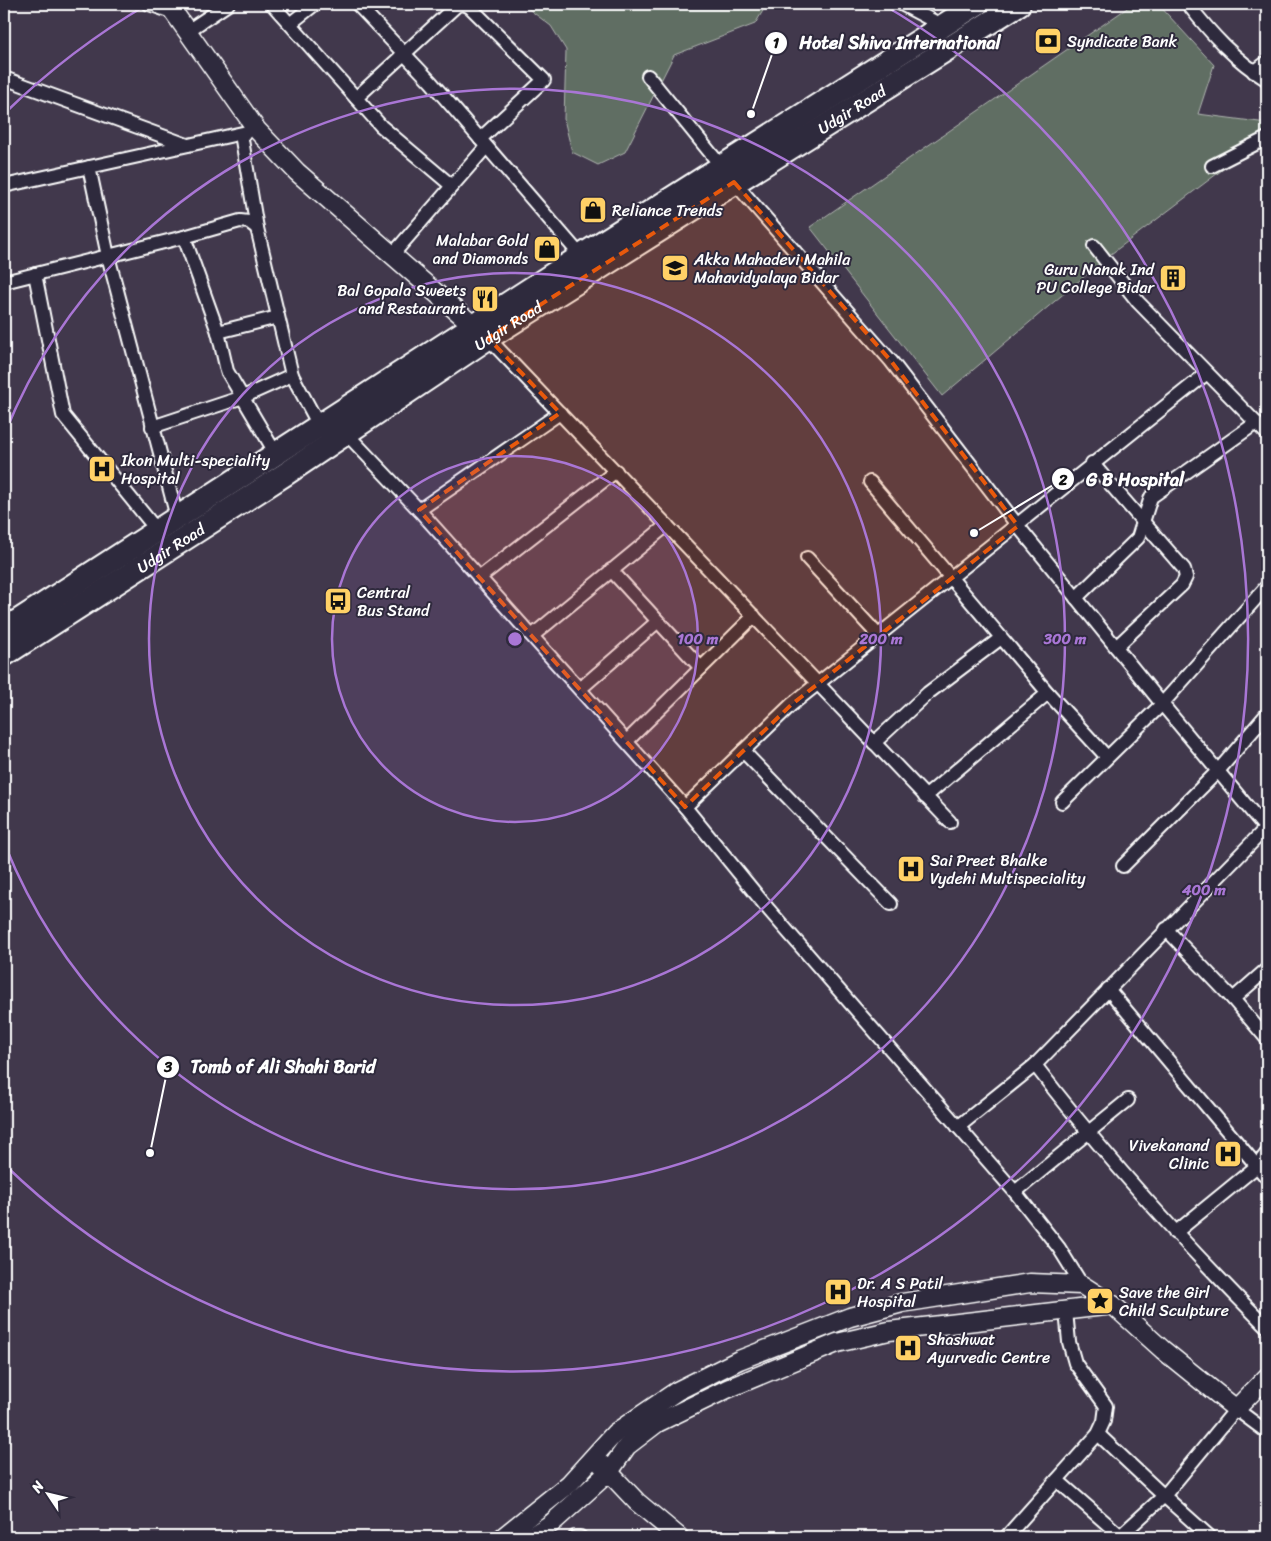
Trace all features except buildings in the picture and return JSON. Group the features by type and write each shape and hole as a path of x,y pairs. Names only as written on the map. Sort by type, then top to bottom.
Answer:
{"highway":[{"name":"Udgir Road","path":"4,630 172,534 480,332 727,174 977,4"},
{"name":"Udgir Road","path":"480,332 580,256 727,174 1019,4"},
{"name":"Udgir Road","path":"4,655 172,534 276,454 331,430"}],"main road":[{"path":"173,9 189,30 249,132 393,254 480,332"},
{"path":"503,1537 569,1484 616,1433 677,1391 739,1360 850,1317 902,1303 1030,1284 1082,1285 1113,1305 1163,1350 1236,1409 1267,1377"},
{"path":"540,1535 609,1472 628,1446 657,1423 727,1389 837,1344 890,1331 1113,1305"},
{"path":"594,1457 637,1502 679,1537"}],"street":[{"path":"149,4 173,9"},
{"path":"189,30 228,4"},
{"path":"272,4 291,24 310,49 381,126 452,186"},
{"path":"291,24 315,4"},
{"path":"357,4 431,82 580,256"},
{"path":"356,98 456,5 464,4 470,7 544,80 483,143 452,186 393,254"},
{"path":"901,4 962,38"},
{"path":"1188,4 1217,41 1254,72 1267,80"},
{"path":"1254,72 1267,62"},
{"path":"648,76 727,174 892,361 1018,526 1162,704 1267,828 1166,929 1035,1066 958,1127"},
{"path":"4,78 187,145"},
{"path":"4,186 249,132 256,228 292,375 331,430 419,510 685,807 769,910 1015,1192 1059,1248 1082,1285"},
{"path":"1212,166 1267,138"},
{"path":"89,167 108,256 152,427 172,534"},
{"path":"4,282 240,221 249,222 256,228"},
{"path":"184,237 218,332 227,371 276,454"},
{"path":"1094,246 1138,302 1267,434"},
{"path":"36,274 63,415 172,534"},
{"path":"218,332 278,317"},
{"path":"480,332 616,471 950,822"},
{"path":"685,807 791,705 950,577 1018,526 1092,463 1207,373"},
{"path":"152,427 243,397 292,375"},
{"path":"419,510 560,413"},
{"path":"1076,598 1138,538 1151,497 1256,423"},
{"path":"1092,463 1184,569 1186,577 1182,585 1116,647"},
{"path":"480,578 616,471"},
{"path":"870,482 1001,638 1106,756"},
{"path":"532,636 667,525"},
{"path":"808,558 878,635"},
{"path":"611,570 701,668"},
{"path":"1062,802 1106,756 1162,704 1267,586"},
{"path":"627,741 754,616"},
{"path":"580,689 657,622"},
{"path":"874,743 928,693 1001,638"},
{"path":"925,797 1048,692"},
{"path":"1123,866 1218,771 1267,714"},
{"path":"743,751 891,904"},
{"path":"1166,929 1233,999 1267,1039"},
{"path":"1233,999 1267,969"},
{"path":"1108,989 1267,1178"},
{"path":"1035,1066 1087,1133 1176,1233 1267,1327"},
{"path":"1015,1192 1128,1100"},
{"path":"1176,1233 1257,1166 1267,1153"},
{"path":"1006,1537 1098,1434 1104,1421 1106,1406 1075,1363 1068,1342 1066,1311"},
{"path":"1057,1480 1120,1537 1164,1496 1236,1409 1267,1432"},
{"path":"1098,1434 1210,1537"},
{"path":"575,1537 580,1537"}],"highlighted area":[{"path":"734,182 891,361 1018,526 791,705 685,807 419,510 560,413 488,338"}],"green space":[{"path":"522,4 767,4 755,24 674,55 625,152 598,165 572,152 564,119 566,50 551,26"},
{"path":"1133,4 1158,4 1214,65 1198,114 1267,123 1267,136 1111,254 942,396 810,227"}],"place":[{"name":"Syndicate Bank","path":"1048,41"},
{"name":"Hotel Shiva International","path":"751,114"},
{"name":"Reliance Trends","path":"593,210"},
{"name":"Malabar Gold and Diamonds","path":"547,249"},
{"name":"Akka Mahadevi Mahila Mahavidyalaya Bidar","path":"675,268"},
{"name":"Guru Nanak Ind PU College Bidar","path":"1173,278"},
{"name":"Bal Gopala Sweets and Restaurant","path":"485,299"},
{"name":"Ikon Multi-speciality Hospital","path":"102,469"},
{"name":"G B Hospital","path":"974,533"},
{"name":"Central Bus Stand","path":"338,601"},
{"name":"Sai Preet Bhalke Vydehi Multispeciality","path":"911,869"},
{"name":"Tomb of Ali Shahi Barid","path":"150,1153"},
{"name":"Vivekanand Clinic","path":"1228,1154"},
{"name":"Dr. A S Patil Hospital","path":"838,1292"},
{"name":"Save the Girl Child Sculpture","path":"1100,1301"},
{"name":"Shashwat Ayurvedic Centre","path":"908,1348"}]}
